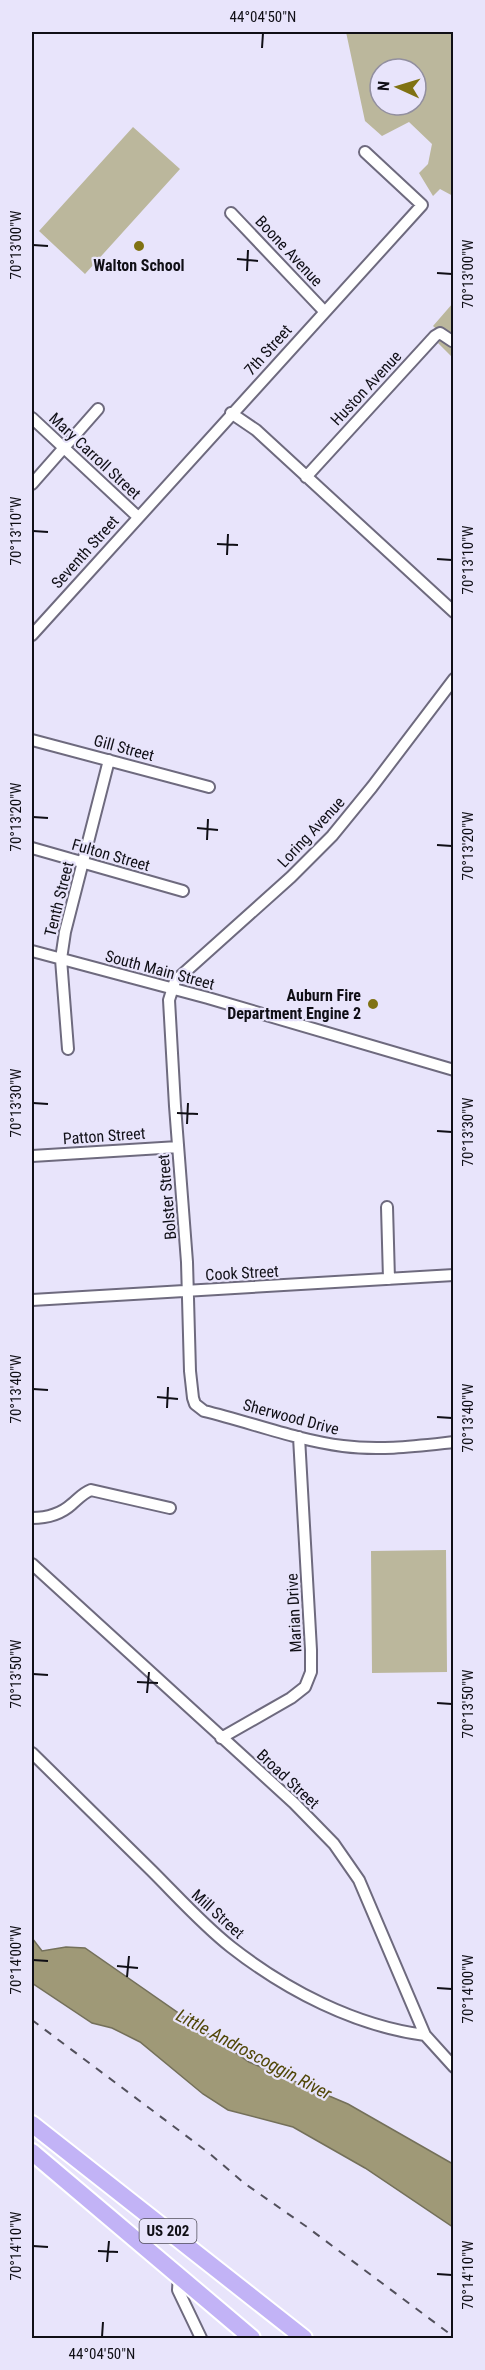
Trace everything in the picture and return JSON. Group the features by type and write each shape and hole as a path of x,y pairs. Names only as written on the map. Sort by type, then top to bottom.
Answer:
{"highway":[{"name":"US 202","path":"32,2124 304,2338"},
{"name":"US 202","path":"32,2152 252,2338"}],"street":[{"name":"7th Street","path":"137,516 422,205 365,152"},
{"name":"Boone Avenue","path":"231,213 324,311"},
{"name":"Huston Avenue","path":"306,477 435,336 440,333 452,341"},
{"path":"32,484 98,409"},
{"path":"231,413 256,430 453,612"},
{"name":"Mary Carroll Street","path":"32,418 137,516"},
{"name":"Seventh Street","path":"32,635 137,516"},
{"name":"Loring Avenue","path":"171,988 175,981 291,877 332,836 453,679"},
{"name":"Gill Street","path":"32,740 209,787"},
{"name":"Tenth Street","path":"68,1049 61,959 65,932 109,760"},
{"name":"Fulton Street","path":"32,848 183,891"},
{"name":"South Main Street","path":"32,951 171,988 453,1070"},
{"name":"Bolster Street","path":"171,988 169,1000 171,1045 188,1291 190,1371 195,1404"},
{"name":"Patton Street","path":"32,1156 178,1147"},
{"path":"387,1207 389,1279"},
{"name":"Cook Street","path":"32,1300 453,1275"},
{"name":"Sherwood Drive","path":"195,1404 204,1411 299,1437 360,1448 453,1442"},
{"name":"Marian Drive","path":"221,1738 299,1693 310,1677 311,1650 299,1437"},
{"path":"32,1518 51,1516 60,1512 91,1490 170,1508"},
{"name":"Broad Street","path":"32,1564 294,1803 342,1854 359,1880 424,2035 453,2067"},
{"name":"Mill Street","path":"32,1753 218,1936 255,1965 342,2012 389,2029 424,2035"},
{"path":"178,2275 178,2290 201,2338"}],"shaded area":[{"path":"346,32 453,32 453,196 440,189 433,196 419,173 428,164 432,144 409,122 382,136 365,121"},
{"path":"133,127 180,169 85,274 39,231"},
{"path":"453,303 453,358 438,343 444,336 433,326"},
{"path":"446,1550 447,1672 372,1673 371,1551"},
{"path":"32,1938 42,1951 66,1947 85,1948 249,2062 348,2104 453,2164 453,2227 365,2168 293,2127 228,2110 203,2094 140,2042 112,2028 92,2023 32,1983"}],"railway":[{"path":"32,2020 209,2153 244,2183 454,2337"}],"place":[{"name":"Walton School","path":"139,246"},
{"name":"Auburn Fire Department Engine 2","path":"373,1004"}],"water label":[{"name":"Little Androscoggin River","path":"254,2054"}]}
